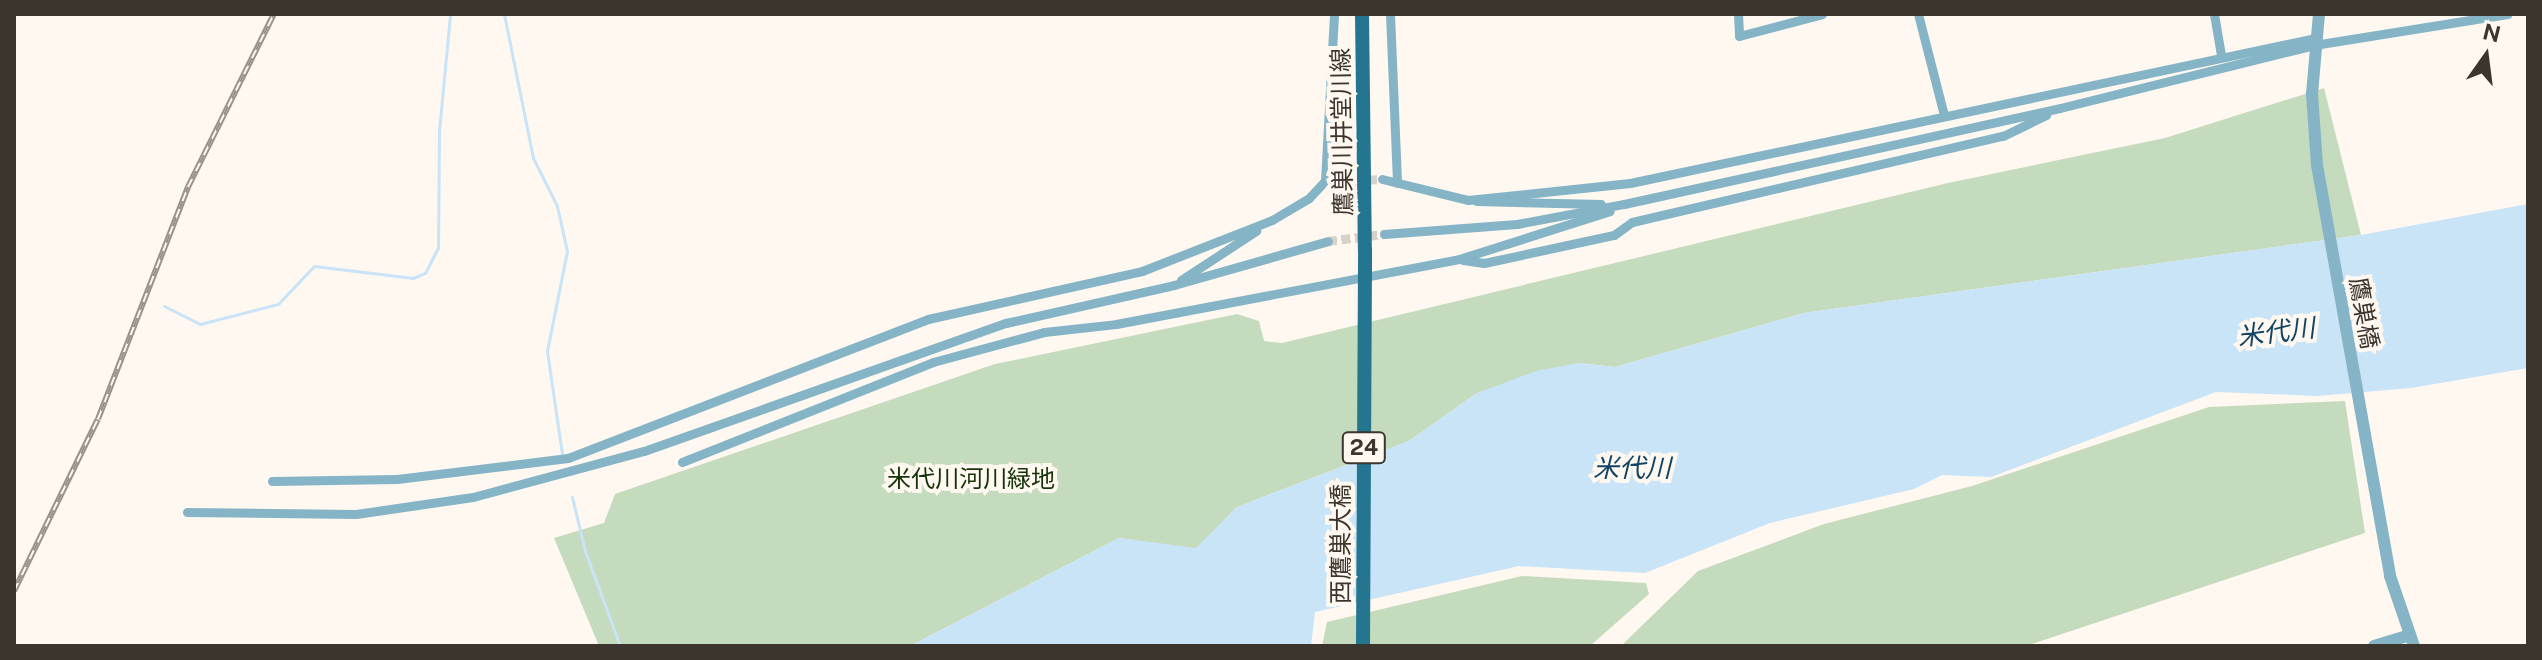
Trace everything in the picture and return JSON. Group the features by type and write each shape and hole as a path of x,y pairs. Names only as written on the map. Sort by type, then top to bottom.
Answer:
{"main road":[{"name":"鷹巣川井堂川線","path":"1362,14 1365,250"},
{"name":"西鷹巣大橋","path":"1363,646 1365,250"}],"street":[{"path":"1174,285 1309,198 1325,181 1334,14"},
{"path":"1390,14 1397,183"},
{"path":"1738,14 1739,36 1822,14"},
{"path":"1918,14 1944,115"},
{"path":"2214,14 2221,55"},
{"name":"鷹巣橋","path":"2319,14 2314,46 2317,165 2390,576 2411,640"},
{"path":"1468,200 1630,183 2221,55 2314,46 2508,14"},
{"path":"1384,234 1517,224 1624,204 2060,108 2314,46"},
{"path":"1459,259 1484,263 1614,235 1632,222 2003,136 2060,108"},
{"path":"1382,179 1490,205 1624,204"},
{"path":"1325,181 1341,181"},
{"path":"682,462 933,362 1044,332 1116,324 1459,259 1624,204"},
{"path":"272,481 397,479 568,458 928,319 1142,271 1272,220"},
{"path":"187,512 356,514 473,497 644,451 1006,323 1174,285 1328,241"},
{"path":"2374,646 2411,640"}],"green space":[{"name":"米代川河川緑地","path":"2324,88 2361,235 1804,313 1615,367 1579,363 1477,393 1409,441 1237,507 1196,549 1119,538 910,646 599,646 554,538 604,523 615,494 995,364 1237,314 1259,321 1264,341 1282,343 1948,183 2165,138"},
{"path":"2345,401 2365,533 2026,646 1621,646 1698,571 1824,524 1972,486 2209,407"},
{"path":"1522,576 1646,583 1649,594 1590,646 1322,646 1327,622"}],"water":[{"name":"米代川","path":"2528,204 2528,368 2411,388 2317,396 2216,392 1991,477 1942,475 1914,489 1770,523 1645,573 1519,566 1315,612 1311,646 910,646 1119,538 1196,548 1237,507 1409,441 1477,393 1536,371 1579,363 1615,367 1804,313 2361,235"}],"waterway":[{"path":"164,306 200,324 278,304 314,266 413,278 425,273 438,248 439,131 450,14"},
{"path":"504,14 533,158 557,206 567,251 547,351 562,454"},
{"path":"572,497 585,551 620,646"}],"tunnel":[{"path":"1341,181 1382,179"},
{"path":"1328,241 1384,234"}],"railway":[{"path":"14,591 98,419 188,187 274,14"}]}
